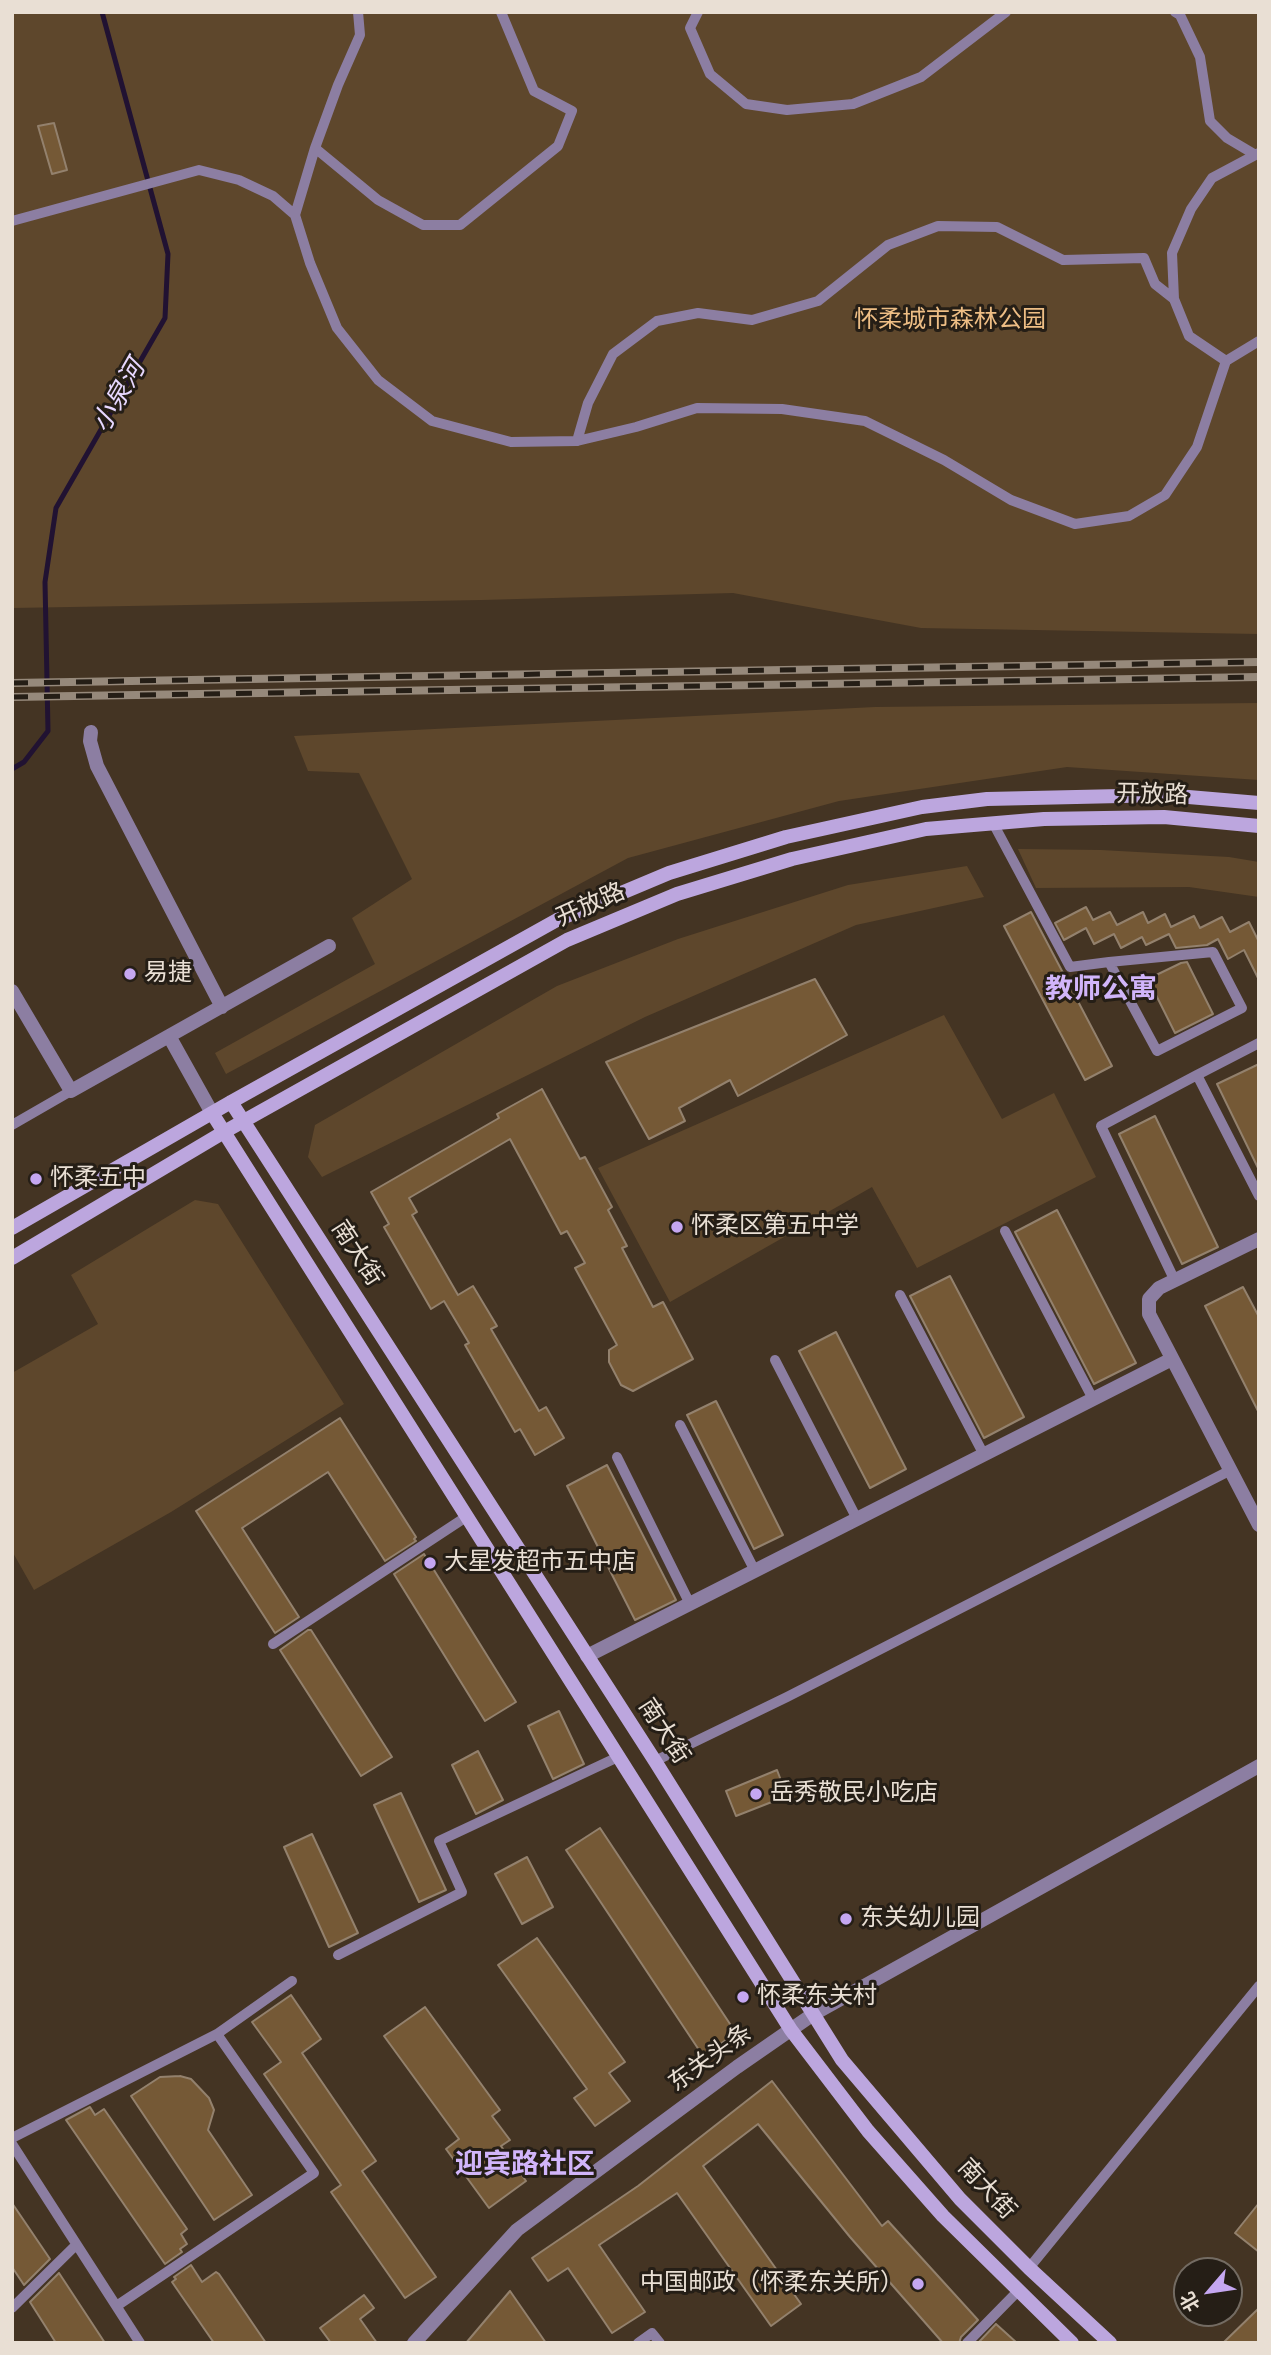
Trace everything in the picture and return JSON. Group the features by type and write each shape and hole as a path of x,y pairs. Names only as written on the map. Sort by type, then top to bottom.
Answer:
{"main road":[{"name":"开放路","path":"12,1228 557,920 669,873 786,837 922,807 988,799 1165,794 1259,803"},
{"name":"开放路","path":"12,1258 243,1121 567,940 677,894 818,853 926,829 1044,819 1164,817 1259,826"},
{"name":"南大街","path":"231,1102 654,1760 842,2060 943,2179 1029,2268 1110,2343"},
{"name":"南大街","path":"212,1113 791,2030 869,2131 943,2216 1072,2343"}],"street":[{"path":"91,732 90,740 97,766 222,1007"},
{"path":"12,991 71,1091 329,946"},
{"path":"169,1036 212,1113"},
{"path":"1259,1238 1159,1288 1149,1299 1149,1314 1259,1525"},
{"path":"587,1656 1172,1359"},
{"name":"东关头条","path":"414,2343 517,2230 737,2067 812,2015 1259,1766"}],"lane":[{"path":"295,215 338,85 360,35 358,12"},
{"path":"316,148 378,200 423,225 460,225 558,146 572,111 534,91 501,12"},
{"path":"698,12 690,28 710,74 746,104 786,110 853,104 921,78 1006,12"},
{"path":"1175,12 1180,15 1200,57 1210,121 1227,138 1257,154"},
{"path":"1226,361 1189,336 1174,299 1172,253 1191,209 1212,178 1257,154"},
{"path":"12,221 199,170 239,180 273,196 295,215 310,263 337,328 378,380 432,421 511,442 577,441 636,427 696,408 782,409 865,421 944,460 1011,500 1075,524 1129,516 1165,495 1196,447 1226,361 1259,341"},
{"path":"577,441 588,403 614,354 657,321 698,313 752,320 818,300 888,245 937,226 997,227 1063,260 1144,258 1154,284 1174,299"},
{"path":"993,822 1070,967 1108,962 1213,952 1242,1007 1157,1051 1108,962"},
{"path":"1175,1281 1101,1126 1259,1043"},
{"path":"1198,1074 1259,1196"},
{"path":"12,1125 71,1091"},
{"path":"1006,1231 1093,1399"},
{"path":"900,1295 984,1455"},
{"path":"775,1360 857,1520"},
{"path":"680,1425 755,1570"},
{"path":"617,1457 691,1604"},
{"path":"654,1760 787,1697 1229,1471"},
{"path":"274,1644 466,1517"},
{"path":"338,1955 462,1892 439,1841 618,1757"},
{"path":"12,2138 217,2034 292,1981"},
{"path":"1029,2268 1259,1986"},
{"path":"118,2305 314,2173 217,2034"},
{"path":"12,2144 141,2343"},
{"path":"12,2308 76,2245"},
{"path":"967,2343 1019,2290"},
{"path":"638,2343 652,2333 660,2343"}],"green space":[{"name":"怀柔城市森林公园","path":"12,12 1259,12 1259,634 921,628 733,593 12,608"},
{"path":"1259,703 1259,780 1067,767 839,801 628,858 226,1074 215,1053 375,964 352,918 412,879 359,773 308,771 294,736 875,707"},
{"path":"1018,849 1101,850 1229,857 1259,862 1259,897 1189,887 1036,888"},
{"path":"967,866 984,897 856,925 645,1017 322,1177 308,1157 315,1125 557,986 678,939 848,885"},
{"path":"944,1015 1002,1119 1054,1093 1096,1177 917,1268 872,1187 670,1302 598,1168"},
{"path":"195,1200 218,1204 344,1404 171,1512 34,1590 12,1551 12,1373 98,1324 71,1275"}],"building":[{"path":"54,123 67,170 52,174 38,126"},
{"path":"1086,907 1093,920 1110,912 1117,925 1143,912 1148,923 1165,914 1171,927 1194,916 1200,928 1222,917 1230,932 1249,922 1259,942 1259,980 1244,950 1228,959 1218,939 1207,945 1176,948 1169,934 1146,945 1142,937 1121,948 1114,934 1094,944 1086,928 1064,940 1055,923"},
{"path":"1031,912 1112,1066 1085,1080 1004,926"},
{"path":"1187,962 1213,1014 1175,1033 1148,979"},
{"path":"815,979 847,1035 738,1096 730,1080 679,1108 685,1121 649,1139 606,1062"},
{"path":"1259,1064 1259,1170 1217,1084"},
{"path":"542,1089 580,1159 585,1157 612,1207 608,1210 627,1246 622,1248 653,1307 663,1302 693,1359 633,1391 621,1385 609,1362 609,1350 617,1345 575,1268 585,1263 567,1231 561,1234 510,1139 409,1198 417,1212 412,1215 458,1295 473,1286 497,1326 491,1329 539,1411 546,1407 564,1438 535,1455 520,1429 515,1432 465,1345 469,1343 444,1301 431,1309 384,1227 389,1224 371,1192 499,1118 497,1114"},
{"path":"1155,1116 1218,1247 1182,1264 1119,1134"},
{"path":"1057,1210 1136,1363 1094,1384 1015,1232"},
{"path":"950,1276 1024,1417 984,1438 910,1296"},
{"path":"1243,1287 1259,1317 1259,1413 1205,1306"},
{"path":"836,1332 906,1469 870,1488 799,1351"},
{"path":"716,1401 783,1535 754,1549 687,1415"},
{"path":"340,1418 416,1537 416,1541 385,1561 328,1472 242,1528 299,1617 275,1633 196,1511"},
{"path":"607,1465 676,1600 635,1620 567,1486"},
{"path":"424,1554 516,1702 485,1721 394,1574"},
{"path":"311,1630 392,1757 361,1776 280,1650"},
{"path":"559,1711 584,1764 553,1779 528,1726"},
{"path":"478,1751 503,1800 476,1814 452,1765"},
{"name":"岳秀敬民小吃店","path":"777,1770 787,1796 736,1816 726,1791"},
{"path":"401,1793 446,1890 419,1902 374,1805"},
{"path":"600,1828 736,2033 703,2056 566,1850"},
{"path":"312,1834 358,1933 329,1947 284,1847"},
{"path":"527,1857 553,1907 522,1924 495,1874"},
{"path":"537,1938 625,2062 609,2073 630,2101 595,2126 574,2098 587,2089 498,1965"},
{"path":"291,1995 321,2039 302,2053 376,2161 362,2171 436,2277 405,2298 331,2192 341,2185 264,2074 281,2062 252,2022"},
{"path":"425,2007 500,2110 492,2116 510,2140 501,2146 526,2181 489,2208 446,2149 459,2139 384,2036"},
{"path":"180,2076 191,2079 209,2098 214,2110 208,2130 252,2195 214,2220 131,2096 160,2077"},
{"path":"772,2081 882,2226 888,2221 978,2320 961,2337 959,2343 943,2343 850,2237 758,2124 703,2166 801,2304 771,2326 677,2193 599,2245 645,2312 612,2333 568,2268 548,2281 532,2258 638,2186"},
{"path":"90,2107 95,2115 104,2109 187,2229 181,2234 187,2244 180,2249 182,2252 165,2264 66,2120"},
{"path":"12,2203 50,2259 24,2285 12,2267"},
{"path":"1259,2203 1259,2252 1235,2233"},
{"path":"191,2265 202,2282 216,2272 219,2274 266,2343 214,2343 172,2282 176,2279 174,2277"},
{"path":"59,2273 105,2343 56,2343 30,2302"},
{"path":"510,2291 546,2343 466,2343"},
{"path":"364,2295 374,2308 360,2319 377,2343 331,2343 320,2328"},
{"path":"1259,2308 1259,2343 1223,2343 1239,2327 1243,2327 1243,2324"},
{"path":"996,2324 1017,2343 978,2343"}],"waterway":[{"name":"小泉河","path":"12,769 24,762 48,731 45,582 56,508 165,318 168,254 102,12"}],"railway":[{"path":"12,683 1259,662"},
{"path":"12,697 1259,677"}],"place":[{"name":"易捷","path":"130,974"},
{"name":"怀柔五中","path":"36,1179"},
{"name":"怀柔区第五中学","path":"677,1227"},
{"name":"大星发超市五中店","path":"430,1563"},
{"name":"岳秀敬民小吃店","path":"756,1794"},
{"name":"东关幼儿园","path":"846,1919"},
{"name":"怀柔东关村","path":"743,1997"},
{"name":"中国邮政（怀柔东关所）","path":"918,2284"}],"district":[{"name":"教师公寓","path":"1101,991"},
{"name":"迎宾路社区","path":"525,2166"}]}
